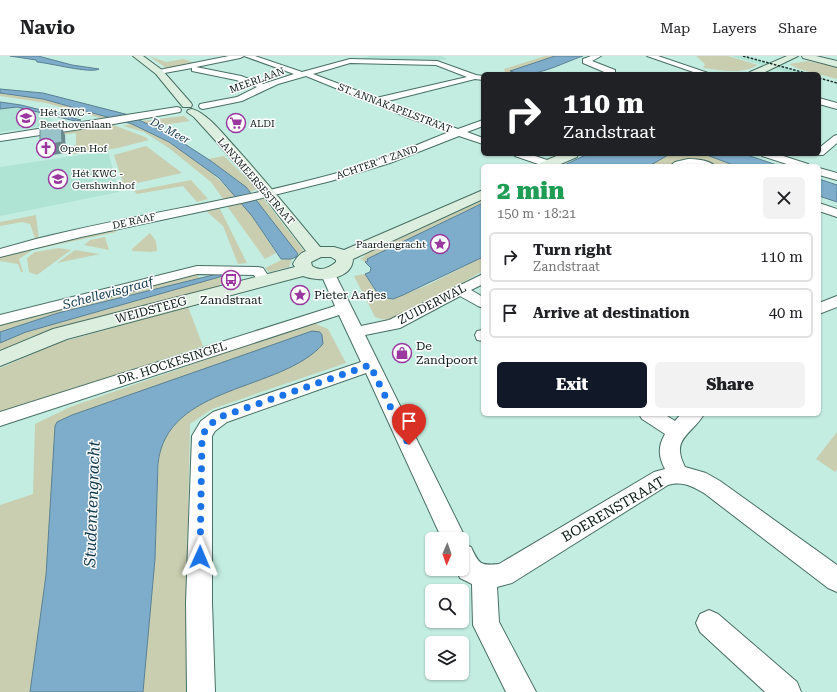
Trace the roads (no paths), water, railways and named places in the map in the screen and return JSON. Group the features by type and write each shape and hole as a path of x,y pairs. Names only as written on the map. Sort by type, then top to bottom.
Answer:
{"street":[{"name":"LANXMEERSESTRAAT","path":"137,56 159,72 194,108 198,115 268,192 316,252"},
{"path":"159,72 188,68 238,56"},
{"name":"ST. ANNAKAPELSTRAAT","path":"248,56 282,68 305,74 481,140"},
{"path":"598,56 586,61 612,72"},
{"path":"651,56 706,72"},
{"path":"756,72 788,57 809,56 837,63"},
{"name":"MEERLAAN","path":"194,108 239,99 263,87 350,62 437,63 479,78"},
{"path":"188,68 238,78 263,87"},
{"path":"266,72 282,68"},
{"path":"376,101 479,78"},
{"path":"821,101 837,105"},
{"path":"0,138 139,118 177,110 185,113 194,108"},
{"name":"ACHTER 'T ZAND","path":"268,192 335,177 386,160 481,124"},
{"path":"821,151 837,138"},
{"path":"524,156 544,164"},
{"path":"549,164 567,156"},
{"path":"772,156 797,164"},
{"path":"805,164 815,156"},
{"path":"678,164 695,162 702,164"},
{"path":"821,172 837,177"},
{"name":"DE RAAF","path":"0,253 119,223 268,192"},
{"path":"343,257 481,195"},
{"path":"821,208 837,213"},
{"path":"316,252 330,252 343,257 345,262 343,267 328,274 312,273 304,270 302,267 302,262 307,256 316,252"},
{"path":"0,320 197,270 258,271 264,280"},
{"name":"WEIDSTEEG","path":"0,359 60,334 304,270"},
{"path":"328,274 451,532"},
{"name":"ZUIDERWAL","path":"356,332 394,324 481,279"},
{"path":"460,290 481,303"},
{"path":"821,308 834,304 837,301"},
{"name":"DR. HOCKESINGEL","path":"0,419 345,308"},
{"path":"201,692 199,602 202,436 208,426 220,417 370,365"},
{"path":"652,416 676,431"},
{"path":"678,474 670,456 670,444 676,431 692,416"},
{"name":"BOERENSTRAAT","path":"484,577 503,574 662,478 678,474 698,479 712,487 837,580"},
{"path":"469,570 484,577 486,625 522,692"},
{"path":"708,623 787,692"}],"water":[{"path":"10,56 38,56 72,65 99,69 79,69"},
{"path":"555,56 583,56 556,67 537,72 510,71"},
{"path":"0,89 43,93 129,115 174,137 211,161 246,187 298,254 296,257 291,259 281,259 252,216 219,178 169,142 132,124 43,99 0,93"},
{"path":"0,102 21,105 81,120 75,121 17,107 0,109"},
{"path":"584,156 666,156 652,164 566,164"},
{"path":"709,156 750,156 774,164 731,164"},
{"path":"821,180 837,185 837,202 821,197"},
{"name":"Paardengracht","path":"481,204 481,258 393,299 380,297 365,274 370,272 371,268 365,262 368,261 367,259"},
{"path":"217,274 230,274 26,332 0,343 0,332 58,313"},
{"name":"Studentengracht","path":"312,331 320,332 322,335 323,344 304,360 281,372 228,392 203,404 181,418 166,438 158,464 155,559 143,692 30,692 46,575 55,426 57,422 72,415"}],"railway":[{"path":"743,56 802,72"},
{"path":"821,79 837,83"}],"place":[{"name":"Hét KWC - Beethovenlaan","path":"26,118"},
{"name":"ALDI","path":"236,123"},
{"name":"Open Hof","path":"46,148"},
{"name":"Hét KWC - Gershwinhof","path":"58,179"},
{"name":"Paardengracht","path":"440,244"},
{"name":"Zandstraat","path":"231,280"},
{"name":"Pieter Aafjes","path":"300,295"},
{"name":"De Zandpoort","path":"402,353"}],"water label":[{"name":"De Meer","path":"170,131"},
{"name":"Schellevisgraaf","path":"108,293"}]}
